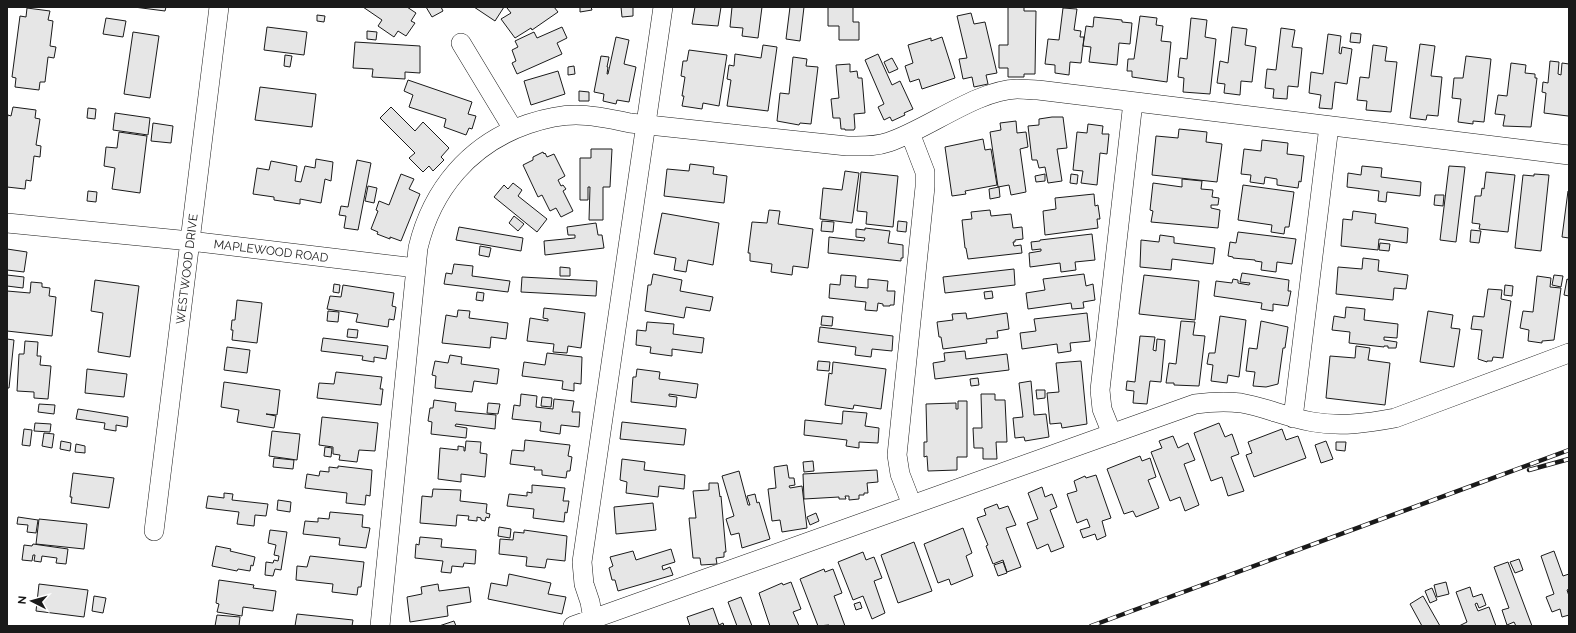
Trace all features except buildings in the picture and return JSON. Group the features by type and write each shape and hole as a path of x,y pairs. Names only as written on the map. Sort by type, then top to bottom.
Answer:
{"street":[{"name":"WESTWOOD DRIVE","path":"154,531 219,7"},
{"path":"594,619 584,584 582,562 663,7"},
{"path":"461,43 513,129"},
{"path":"380,626 416,268 421,234 431,208 445,185 463,163 486,144 513,129 545,119 575,115 603,117 645,125 847,146 869,146 888,142 910,133 994,93 1016,89 1569,155"},
{"path":"1112,434 1102,409 1100,390 1133,102"},
{"path":"1293,418 1329,126"},
{"path":"910,133 925,172 925,187 897,455 900,474 912,505"},
{"name":"MAPLEWOOD ROAD","path":"7,223 190,241 416,268"},
{"path":"573,626 1195,404 1217,402 1242,403 1293,418 1335,424 1365,423 1396,418 1569,353"}],"railway":[{"path":"1091,626 1569,450"},
{"path":"1529,470 1569,459"}]}
